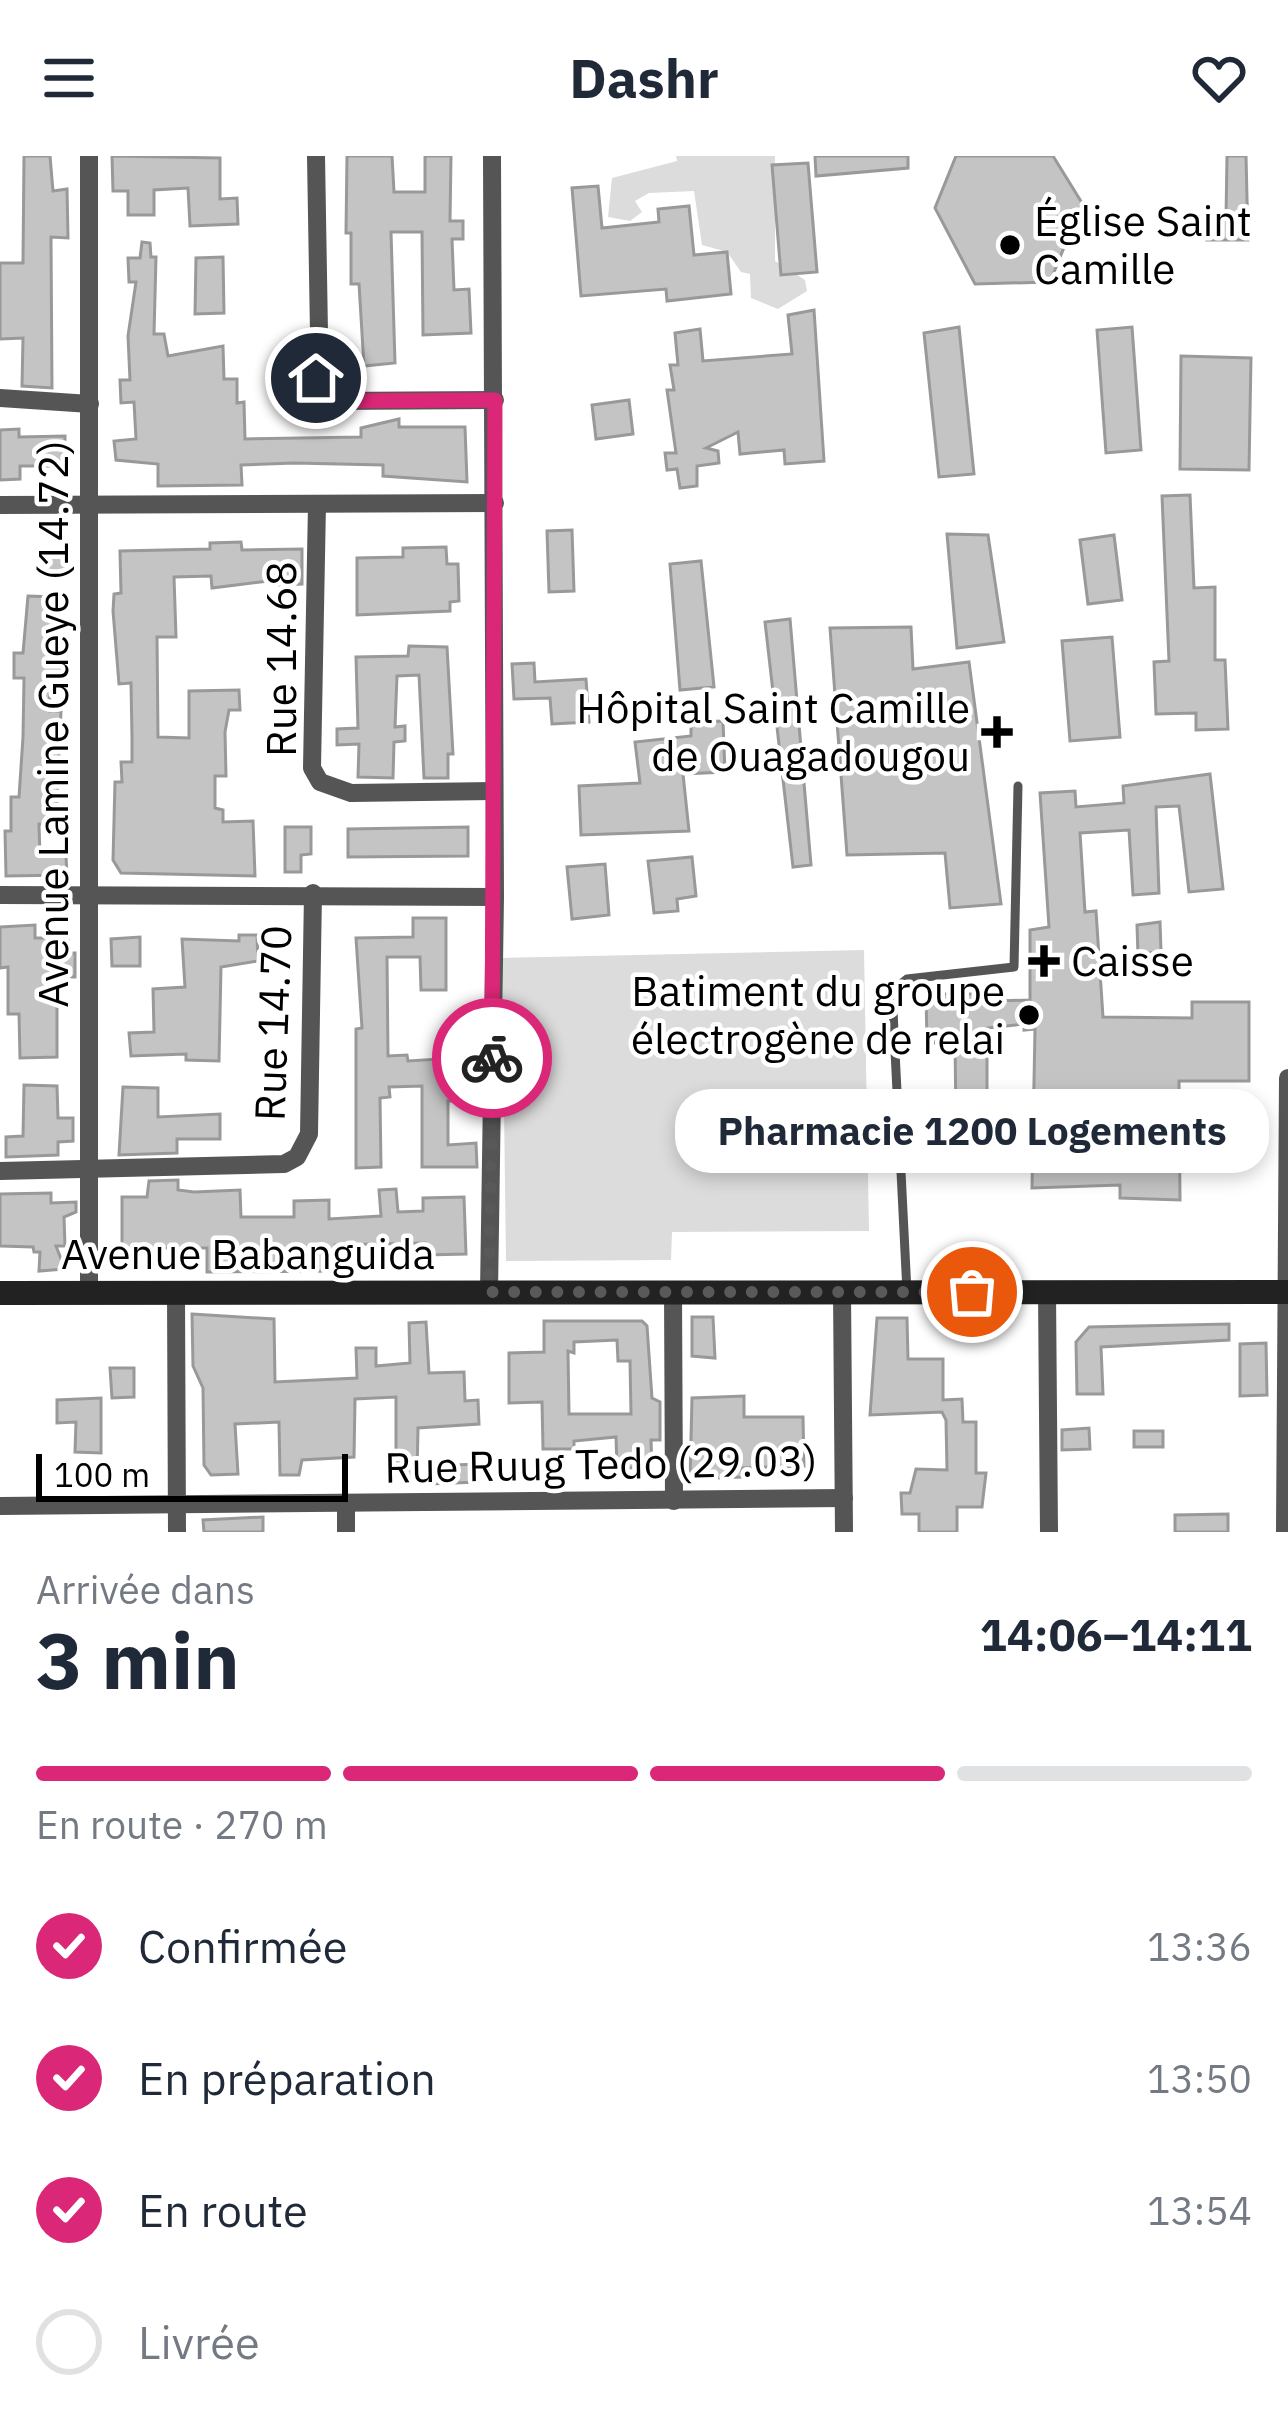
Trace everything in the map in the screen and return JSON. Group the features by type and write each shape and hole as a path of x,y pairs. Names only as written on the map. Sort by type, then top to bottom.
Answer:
{"street":[{"name":"Avenue Lamine Gueye (14.72)","path":"89,156 89,1293"},
{"path":"316,156 320,392 329,401 495,400"},
{"path":"489,1292 495,897 492,156"},
{"path":"0,398 90,404"},
{"path":"0,506 495,503"},
{"name":"Rue 14.68","path":"317,504 312,768 320,782 351,793 493,791"},
{"name":"Rue 14.70","path":"87,1172 284,1164 297,1157 309,1134 313,893"},
{"path":"0,895 495,897"},
{"path":"1285,1532 1288,1078"},
{"path":"0,1171 87,1172"},
{"path":"673,1292 674,1502"},
{"path":"842,1292 844,1532"},
{"path":"1047,1292 1049,1532"},
{"name":"Avenue Babanguida","path":"0,1293 1285,1292"},
{"path":"176,1293 177,1532"},
{"name":"Rue Ruug Tedo (29.03)","path":"0,1506 844,1498"},
{"path":"346,1503 346,1532"}],"lane":[{"path":"907,1292 892,992 907,979 1014,968 1018,785"}],"shaded area":[{"path":"676,156 775,156 775,261 805,280 807,291 778,309 751,298 750,274 741,272 727,252 702,245 694,191 649,193 635,201 642,212 630,221 608,217 612,178 677,161"},
{"path":"864,950 869,1231 672,1232 671,1260 506,1261 502,958"}],"building":[{"path":"24,156 50,156 53,191 67,189 68,238 51,237 52,388 22,386 23,338 0,339 0,263 23,263"},
{"path":"112,156 220,158 220,199 237,198 238,224 190,226 188,188 154,190 154,215 128,215 128,191 113,191"},
{"path":"347,156 392,156 394,192 425,192 425,156 451,156 450,221 463,221 463,239 452,239 454,290 469,289 471,333 423,335 422,232 391,232 395,363 364,366 359,284 351,284 351,233 346,233"},
{"path":"815,156 908,156 908,168 816,176"},
{"name":"Église Saint Camille","path":"956,156 1053,156 1082,203 1050,282 975,284 935,208"},
{"path":"1227,156 1246,156 1248,240 1207,240 1208,218 1226,218"},
{"path":"808,163 817,272 781,275 772,165"},
{"path":"598,186 602,228 659,222 658,209 689,206 694,255 727,252 731,294 667,301 666,289 581,296 572,188"},
{"path":"142,242 150,243 151,257 156,257 154,334 164,334 168,356 223,346 224,379 237,379 237,403 244,402 245,439 361,437 361,428 399,419 399,427 465,427 467,482 383,476 383,465 294,463 241,465 242,485 158,486 158,464 116,460 114,441 136,439 134,402 121,403 120,380 130,380 128,336 136,282 129,282 128,258 140,258"},
{"path":"223,257 224,313 195,314 196,258"},
{"path":"814,310 824,461 785,464 784,450 740,454 738,432 706,448 718,451 719,463 697,466 697,486 680,488 677,469 667,470 665,453 676,453 667,390 674,390 670,365 678,365 675,333 700,329 703,361 792,354 788,315"},
{"path":"959,327 974,474 939,477 924,333"},
{"path":"1132,327 1141,450 1106,453 1097,330"},
{"path":"1181,356 1251,358 1249,470 1180,469"},
{"path":"629,400 633,434 596,439 592,405"},
{"path":"19,429 19,437 65,436 65,466 20,466 20,479 0,480 0,430"},
{"path":"1190,495 1194,588 1215,587 1215,660 1225,660 1228,729 1196,730 1196,713 1156,714 1154,662 1169,661 1162,496"},
{"path":"572,530 574,591 549,592 547,531"},
{"path":"947,534 988,535 1004,642 957,648"},
{"path":"1114,535 1122,600 1088,604 1080,540"},
{"path":"241,542 242,550 302,549 302,584 277,585 277,580 212,588 211,576 174,577 176,637 157,637 158,737 189,738 189,691 239,690 240,710 229,710 225,732 226,776 215,776 215,808 223,810 223,822 253,821 255,876 121,873 113,860 115,782 122,782 121,762 132,762 132,738 131,683 119,684 113,611 114,594 121,593 120,551 210,549 210,543"},
{"path":"446,547 447,564 458,564 459,601 450,602 450,611 357,615 357,558 403,557 403,548"},
{"path":"48,549 69,550 68,576 47,576"},
{"path":"701,561 714,687 680,690 670,564"},
{"path":"28,596 54,597 53,656 67,656 67,678 49,678 50,711 61,711 56,824 39,824 40,856 66,856 67,875 6,876 5,831 11,831 11,797 19,797 23,737 24,678 14,678 14,653 23,653"},
{"path":"790,619 811,865 793,867 765,622"},
{"path":"911,627 913,669 969,662 1001,904 950,908 945,853 847,855 830,628"},
{"path":"1112,637 1120,737 1070,741 1062,641"},
{"path":"409,646 447,647 453,754 448,754 448,778 424,778 419,675 397,676 395,727 405,726 405,741 394,742 393,778 358,777 359,744 337,745 337,729 358,728 356,657 408,656"},
{"path":"534,663 535,682 586,679 589,722 552,724 550,698 514,699 512,664"},
{"path":"723,721 725,772 683,774 689,831 581,835 579,786 640,783 635,742 691,736 691,722"},
{"path":"1210,774 1223,889 1189,892 1179,806 1156,807 1159,893 1133,895 1129,830 1080,833 1085,912 1096,911 1103,1017 1192,1018 1192,1002 1249,1002 1249,1081 1179,1081 1180,1200 1120,1198 1120,1185 1032,1188 1035,1029 1024,1030 1024,1024 987,1028 987,1135 996,1134 995,1170 930,1170 930,1120 956,1119 955,1043 927,1043 926,994 996,994 996,1001 1030,1000 1030,930 1049,927 1040,793 1075,791 1076,807 1124,803 1123,786"},
{"path":"285,827 311,827 311,854 301,855 301,872 285,872"},
{"path":"468,827 468,856 348,857 348,829"},
{"path":"692,857 696,896 677,899 678,911 654,913 648,861"},
{"path":"605,864 609,915 572,919 567,867"},
{"path":"413,918 446,918 446,990 421,990 420,957 387,957 388,1056 407,1055 408,1061 472,1057 472,1101 448,1101 448,1145 476,1143 477,1167 422,1167 422,1086 389,1087 390,1097 380,1098 381,1167 356,1168 356,1029 362,1028 356,938 413,937"},
{"path":"1160,922 1161,951 1138,955 1137,925"},
{"path":"35,925 35,938 68,938 68,953 75,953 75,977 57,977 57,1057 20,1058 19,1014 8,1014 8,967 0,968 0,927"},
{"path":"239,935 257,935 258,961 221,967 219,1061 186,1060 186,1054 131,1056 129,1033 154,1032 153,989 185,987 182,939 239,941"},
{"path":"140,937 140,966 112,966 111,939"},
{"path":"24,1085 57,1086 58,1118 73,1118 73,1141 58,1142 58,1155 6,1157 6,1137 23,1136"},
{"path":"123,1087 158,1088 158,1117 220,1114 220,1139 177,1139 177,1153 119,1155"},
{"path":"178,1180 178,1190 240,1190 241,1217 294,1217 294,1201 329,1200 329,1219 381,1216 379,1190 396,1189 398,1212 423,1211 423,1198 464,1197 466,1254 426,1255 425,1243 335,1245 335,1271 207,1272 207,1248 122,1248 122,1197 147,1197 149,1181"},
{"path":"51,1193 51,1203 76,1202 76,1212 64,1217 65,1246 56,1246 65,1269 39,1271 40,1252 33,1247 0,1246 0,1194"},
{"path":"192,1314 274,1319 275,1382 357,1378 356,1348 376,1348 376,1366 410,1363 409,1323 426,1322 429,1373 464,1372 465,1401 478,1400 479,1424 418,1428 417,1475 396,1475 396,1397 355,1399 354,1457 302,1460 299,1475 280,1475 279,1422 235,1424 238,1474 211,1475 204,1465 203,1388 193,1366"},
{"path":"692,1317 713,1317 715,1358 692,1356"},
{"path":"877,1318 907,1318 908,1359 943,1359 943,1400 962,1399 963,1422 976,1422 976,1473 986,1473 982,1507 957,1507 957,1532 919,1532 919,1514 902,1514 901,1493 910,1493 916,1469 947,1470 946,1420 942,1412 870,1415"},
{"path":"544,1321 642,1321 647,1326 652,1398 660,1402 660,1440 651,1440 652,1466 617,1469 616,1437 574,1441 574,1449 543,1449 542,1402 509,1403 509,1353 544,1352","holes":["617,1340 618,1361 630,1361 631,1414 569,1414 568,1351 574,1353 574,1342"]},
{"path":"1229,1324 1229,1340 1101,1347 1103,1394 1077,1394 1076,1342 1089,1327"},
{"path":"1266,1343 1267,1395 1240,1396 1240,1344"},
{"path":"110,1368 134,1368 134,1397 112,1398"},
{"path":"744,1396 744,1417 803,1417 804,1466 742,1468 742,1477 690,1479 692,1398"},
{"path":"101,1398 101,1453 75,1452 76,1422 57,1423 57,1400"},
{"path":"1089,1428 1090,1449 1062,1450 1062,1430"},
{"path":"1134,1431 1163,1431 1163,1447 1134,1447"},
{"path":"477,1464 478,1482 430,1484 430,1466"},
{"path":"1228,1514 1228,1532 1175,1532 1175,1515"},
{"path":"263,1517 263,1532 204,1532 203,1520"}],"way so far":[{"path":"492,1058 489,1292 972,1292"}],"place":[{"name":"Église Saint Camille","path":"1010,245"},
{"name":"Hôpital Saint Camille de Ouagadougou","path":"997,732"},
{"name":"Caisse","path":"1044,961"},
{"name":"Batiment du groupe électrogène de relai","path":"1029,1015"},
{"name":"Pharmacie 1200 Logements","path":"972,1292"}],"route":[{"path":"316,378 329,401 495,400 492,1058"}]}
